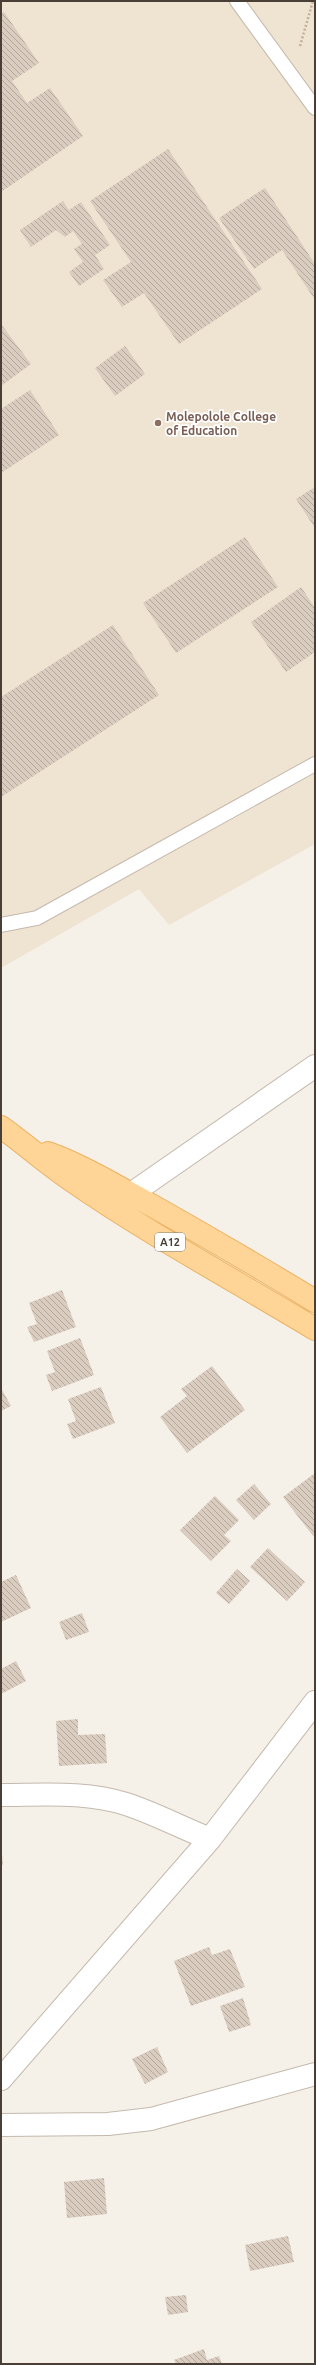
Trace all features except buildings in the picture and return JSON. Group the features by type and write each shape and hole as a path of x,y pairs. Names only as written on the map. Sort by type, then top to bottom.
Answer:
{"main road":[{"name":"A12","path":"1,1127 30,1147 70,1180 315,1329"},
{"name":"A12","path":"30,1147 61,1158 131,1194 238,1254 315,1301"}],"street":[{"path":"131,1194 315,1066"},
{"path":"1,2079 210,1839 315,1702"},
{"path":"1,1795 66,1795 102,1798 126,1804 210,1839"},
{"path":"1,2125 108,2124 151,2118 315,2074"}],"lane":[{"path":"237,1 315,108"},
{"path":"1,925 37,918 315,764"}],"path":[{"path":"291,75 314,1"}],"shaded area":[{"name":"Molepolole College of Education","path":"1,1 315,1 315,844 169,925 139,889 1,968"}],"place":[{"name":"Molepolole College of Education","path":"158,423"}]}
